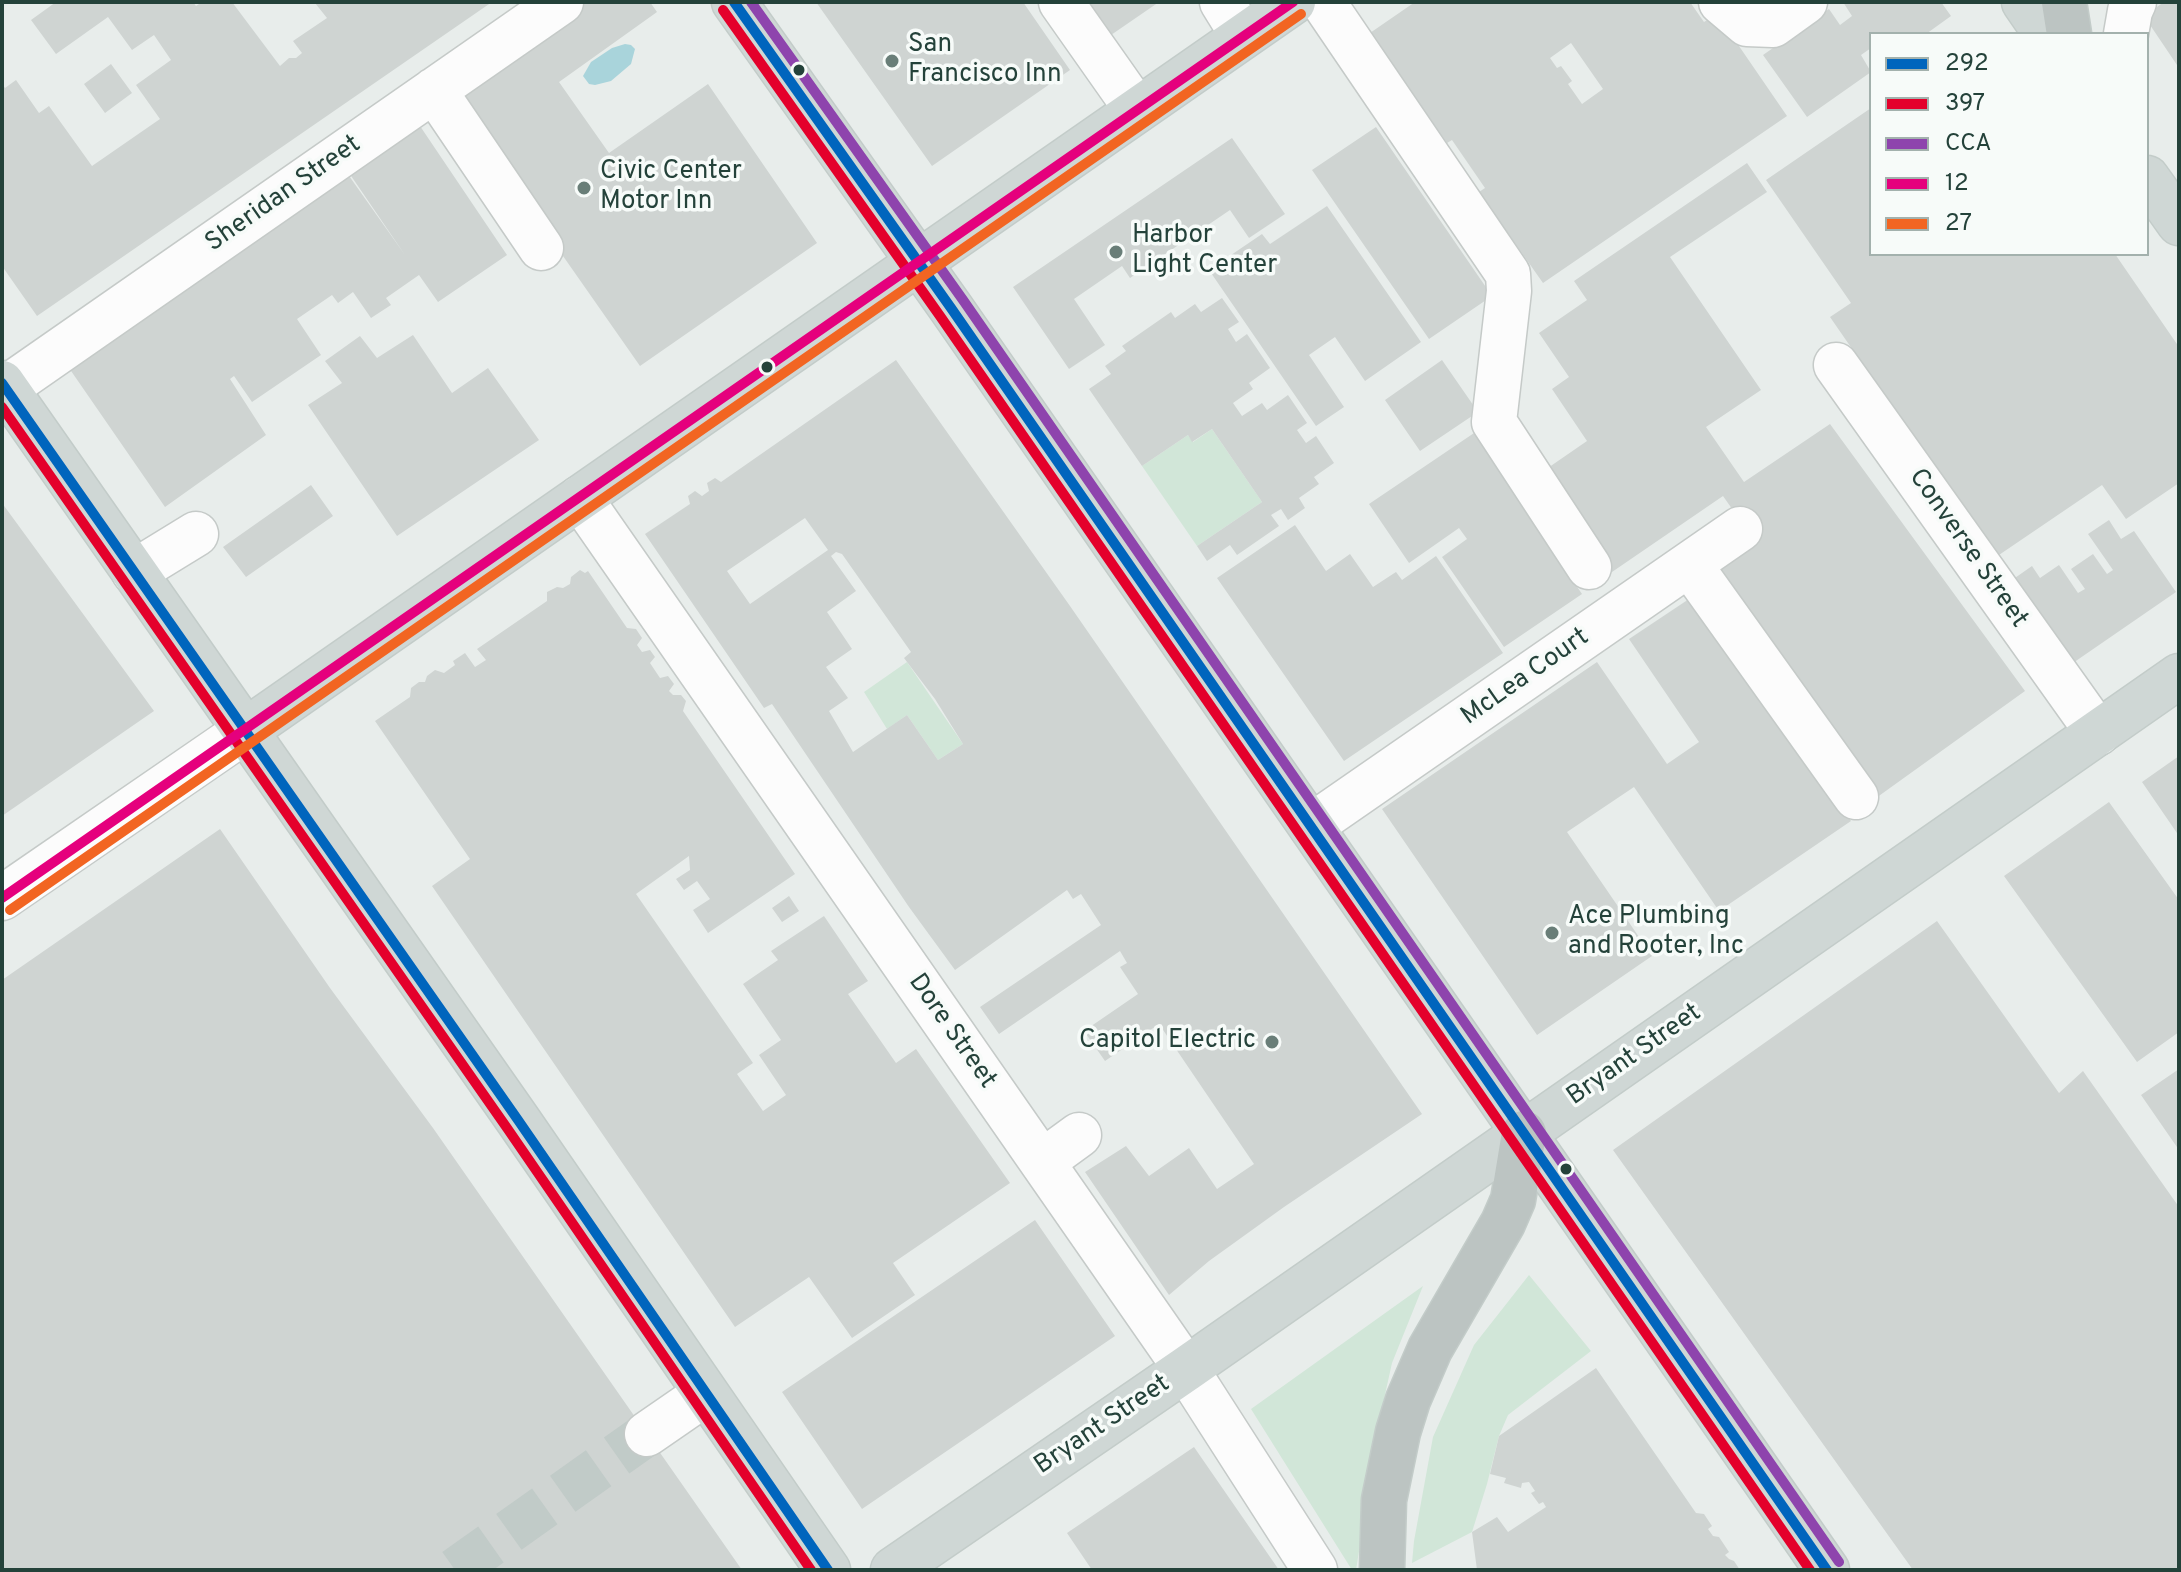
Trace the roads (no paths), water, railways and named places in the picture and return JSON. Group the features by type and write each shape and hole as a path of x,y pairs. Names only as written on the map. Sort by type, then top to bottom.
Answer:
{"highway":[{"path":"2064,2 2069,32"},
{"path":"1382,1570 1384,1500 1392,1455 1408,1400 1430,1349 1503,1223 1513,1200 1524,1133"}],"main road":[{"path":"734,2 919,262 1827,1570"},
{"path":"245,731 1137,110 1233,19 1293,2"},
{"path":"2024,2 2045,32"},
{"path":"2149,181 2179,223"},
{"path":"4,386 518,1120 828,1570"},
{"name":"Bryant Street","path":"893,1570 2179,676"}],"street":[{"name":"Sheridan Street","path":"4,386 561,2"},
{"path":"1061,2 1137,110"},
{"path":"1323,2 1508,274 1509,291 1494,422 1589,567"},
{"path":"1721,2 1747,24 1773,25 1805,2"},
{"path":"2126,32 2134,2"},
{"path":"434,90 541,248"},
{"name":"Converse Street","path":"1836,365 2098,733"},
{"name":"Dore Street","path":"580,498 1186,1369 1315,1570"},
{"name":"McLea Court","path":"1311,826 1740,529"},
{"path":"134,572 196,534"},
{"path":"1690,565 1856,797"},
{"path":"2,898 245,731"},
{"path":"1042,1162 1079,1135"},
{"path":"647,1434 705,1394"}],"water":[{"path":"625,44 635,49 631,64 611,81 589,84 583,76 591,62 612,48"}],"tunnel":[{"path":"455,1570 647,1434"}],"place":[{"name":"San Francisco Inn","path":"892,61"},
{"name":"Civic Center Motor Inn","path":"584,188"},
{"name":"Harbor Light Center","path":"1116,252"},
{"name":"Ace Plumbing and Rooter, Inc","path":"1552,933"},
{"name":"Capitol Electric","path":"1272,1042"}]}
